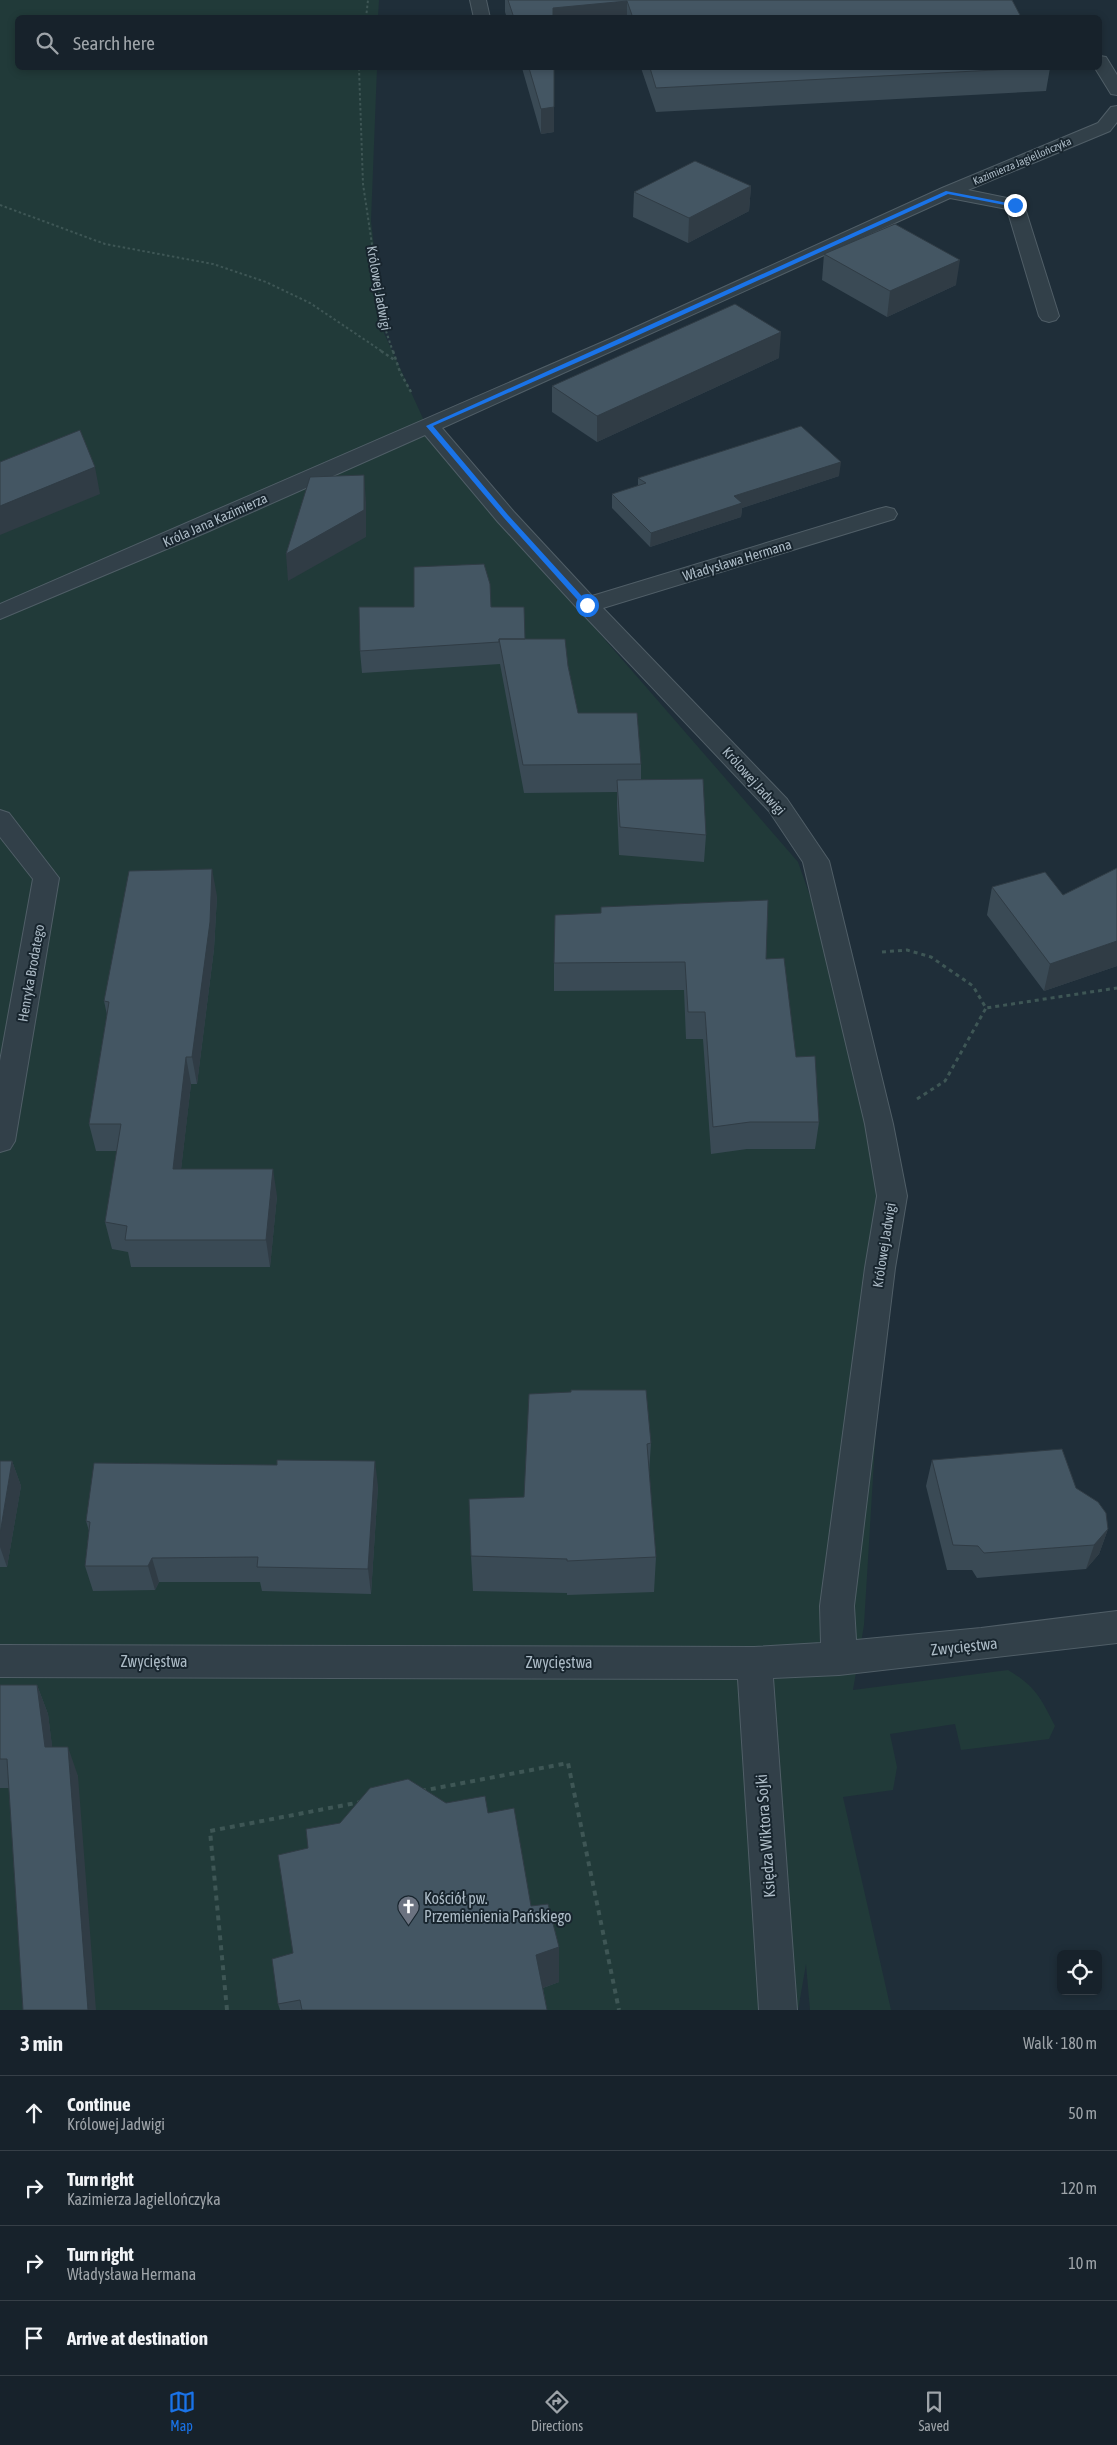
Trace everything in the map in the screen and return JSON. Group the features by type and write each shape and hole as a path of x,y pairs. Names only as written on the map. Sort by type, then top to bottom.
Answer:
{"street":[{"path":"478,0 481,15"},
{"path":"1102,65 1117,90"},
{"name":"Kazimierza Jagiellończyka","path":"429,426 619,342 948,192 1104,127 1117,111"},
{"path":"948,192 1015,205 1049,316"},
{"name":"Królowej Jadwigi","path":"429,426 506,516 587,605 778,805 816,861 879,1124 892,1196 880,1268 837,1606 839,1659"},
{"name":"Króla Jana Kazimierza","path":"0,612 429,426"},
{"name":"Władysława Hermana","path":"587,605 886,514"},
{"name":"Henryka Brodatego","path":"0,819 46,878 0,1142"},
{"name":"Zwycięstwa","path":"0,1661 754,1663 839,1659 1043,1638 1117,1627"},
{"name":"Księdza Wiktora Sojki","path":"754,1663 778,2010"}],"path":[{"path":"366,15 368,0"},
{"name":"Królowej Jadwigi","path":"360,70 363,184 384,325 396,361 429,426"},
{"path":"0,204 105,244 213,264 266,282 310,303 396,361"},
{"path":"840,956 906,950 931,957 973,986 986,1008"},
{"path":"986,1008 1117,988"},
{"path":"879,1124 945,1081 986,1008"},
{"path":"413,1792 568,1763 618,2010"},
{"path":"226,2010 210,1831 365,1801"}],"green space":[{"path":"0,0 379,0 378,15 15,15 15,70 377,70 371,221 384,333 426,425 554,581 798,862 868,1060 883,1313 864,1625 853,1690 1008,1670 1025,1682 1036,1693 1055,1726 1049,1739 961,1750 955,1724 890,1734 897,1767 893,1790 843,1797 891,2010 810,2010 806,1964 798,2010 0,2010"}],"building":[{"path":"508,0 1012,0 1020,15 632,15 627,1 553,8 553,15 513,15"},
{"path":"530,70 554,70 554,107 541,109"},
{"path":"651,70 994,70 656,88"},
{"path":"695,161 751,186 689,218 634,192"},
{"path":"895,224 960,260 890,291 824,254"},
{"path":"735,304 781,332 597,416 552,386"},
{"path":"801,426 841,462 734,496 742,503 651,533 612,494 646,483 638,478"},
{"path":"80,430 95,467 0,506 0,462"},
{"path":"364,475 364,510 286,554 310,477"},
{"path":"484,564 490,584 491,607 524,607 525,639 499,639 499,642 360,651 359,607 414,607 414,567"},
{"path":"499,639 565,639 568,666 578,713 637,713 641,764 523,765"},
{"path":"703,779 706,835 620,827 617,780"},
{"path":"1117,868 1117,941 1050,964 992,887 1045,872 1063,895"},
{"path":"212,869 210,922 192,1057 186,1057 173,1169 273,1169 266,1240 125,1240 127,1226 105,1222 121,1124 89,1124 109,1002 104,1001 129,871"},
{"path":"768,900 766,959 784,958 796,1057 815,1056 819,1122 750,1122 713,1127 705,1012 688,1012 685,962 554,963 555,915 601,913 601,907"},
{"path":"571,1390 646,1390 651,1443 647,1444 656,1557 567,1561 567,1559 471,1556 469,1499 524,1497 529,1394 571,1392"},
{"path":"1062,1449 1076,1488 1098,1502 1106,1513 1108,1529 1094,1545 984,1553 978,1546 953,1545 932,1460"},
{"path":"277,1460 375,1461 368,1569 257,1567 258,1557 152,1558 148,1566 85,1566 90,1522 86,1521 94,1463 277,1465"},
{"path":"0,1461 12,1461 0,1534"},
{"path":"0,1685 37,1685 45,1747 68,1747 88,2010 23,2010 7,1759 0,1759"},
{"name":"Kościół pw. Przemienienia Pańskiego","path":"408,1779 446,1803 485,1796 488,1813 514,1808 531,1906 548,1904 559,1947 536,1955 547,2010 302,2010 300,2000 278,2004 272,1959 293,1953 278,1855 308,1848 306,1829 340,1823 370,1788"}],"place":[{"name":"Kościół pw. Przemienienia Pańskiego","path":"408,1926"}],"route":[{"path":"587,605 506,516 429,426 619,342 948,192 1015,205"}]}
